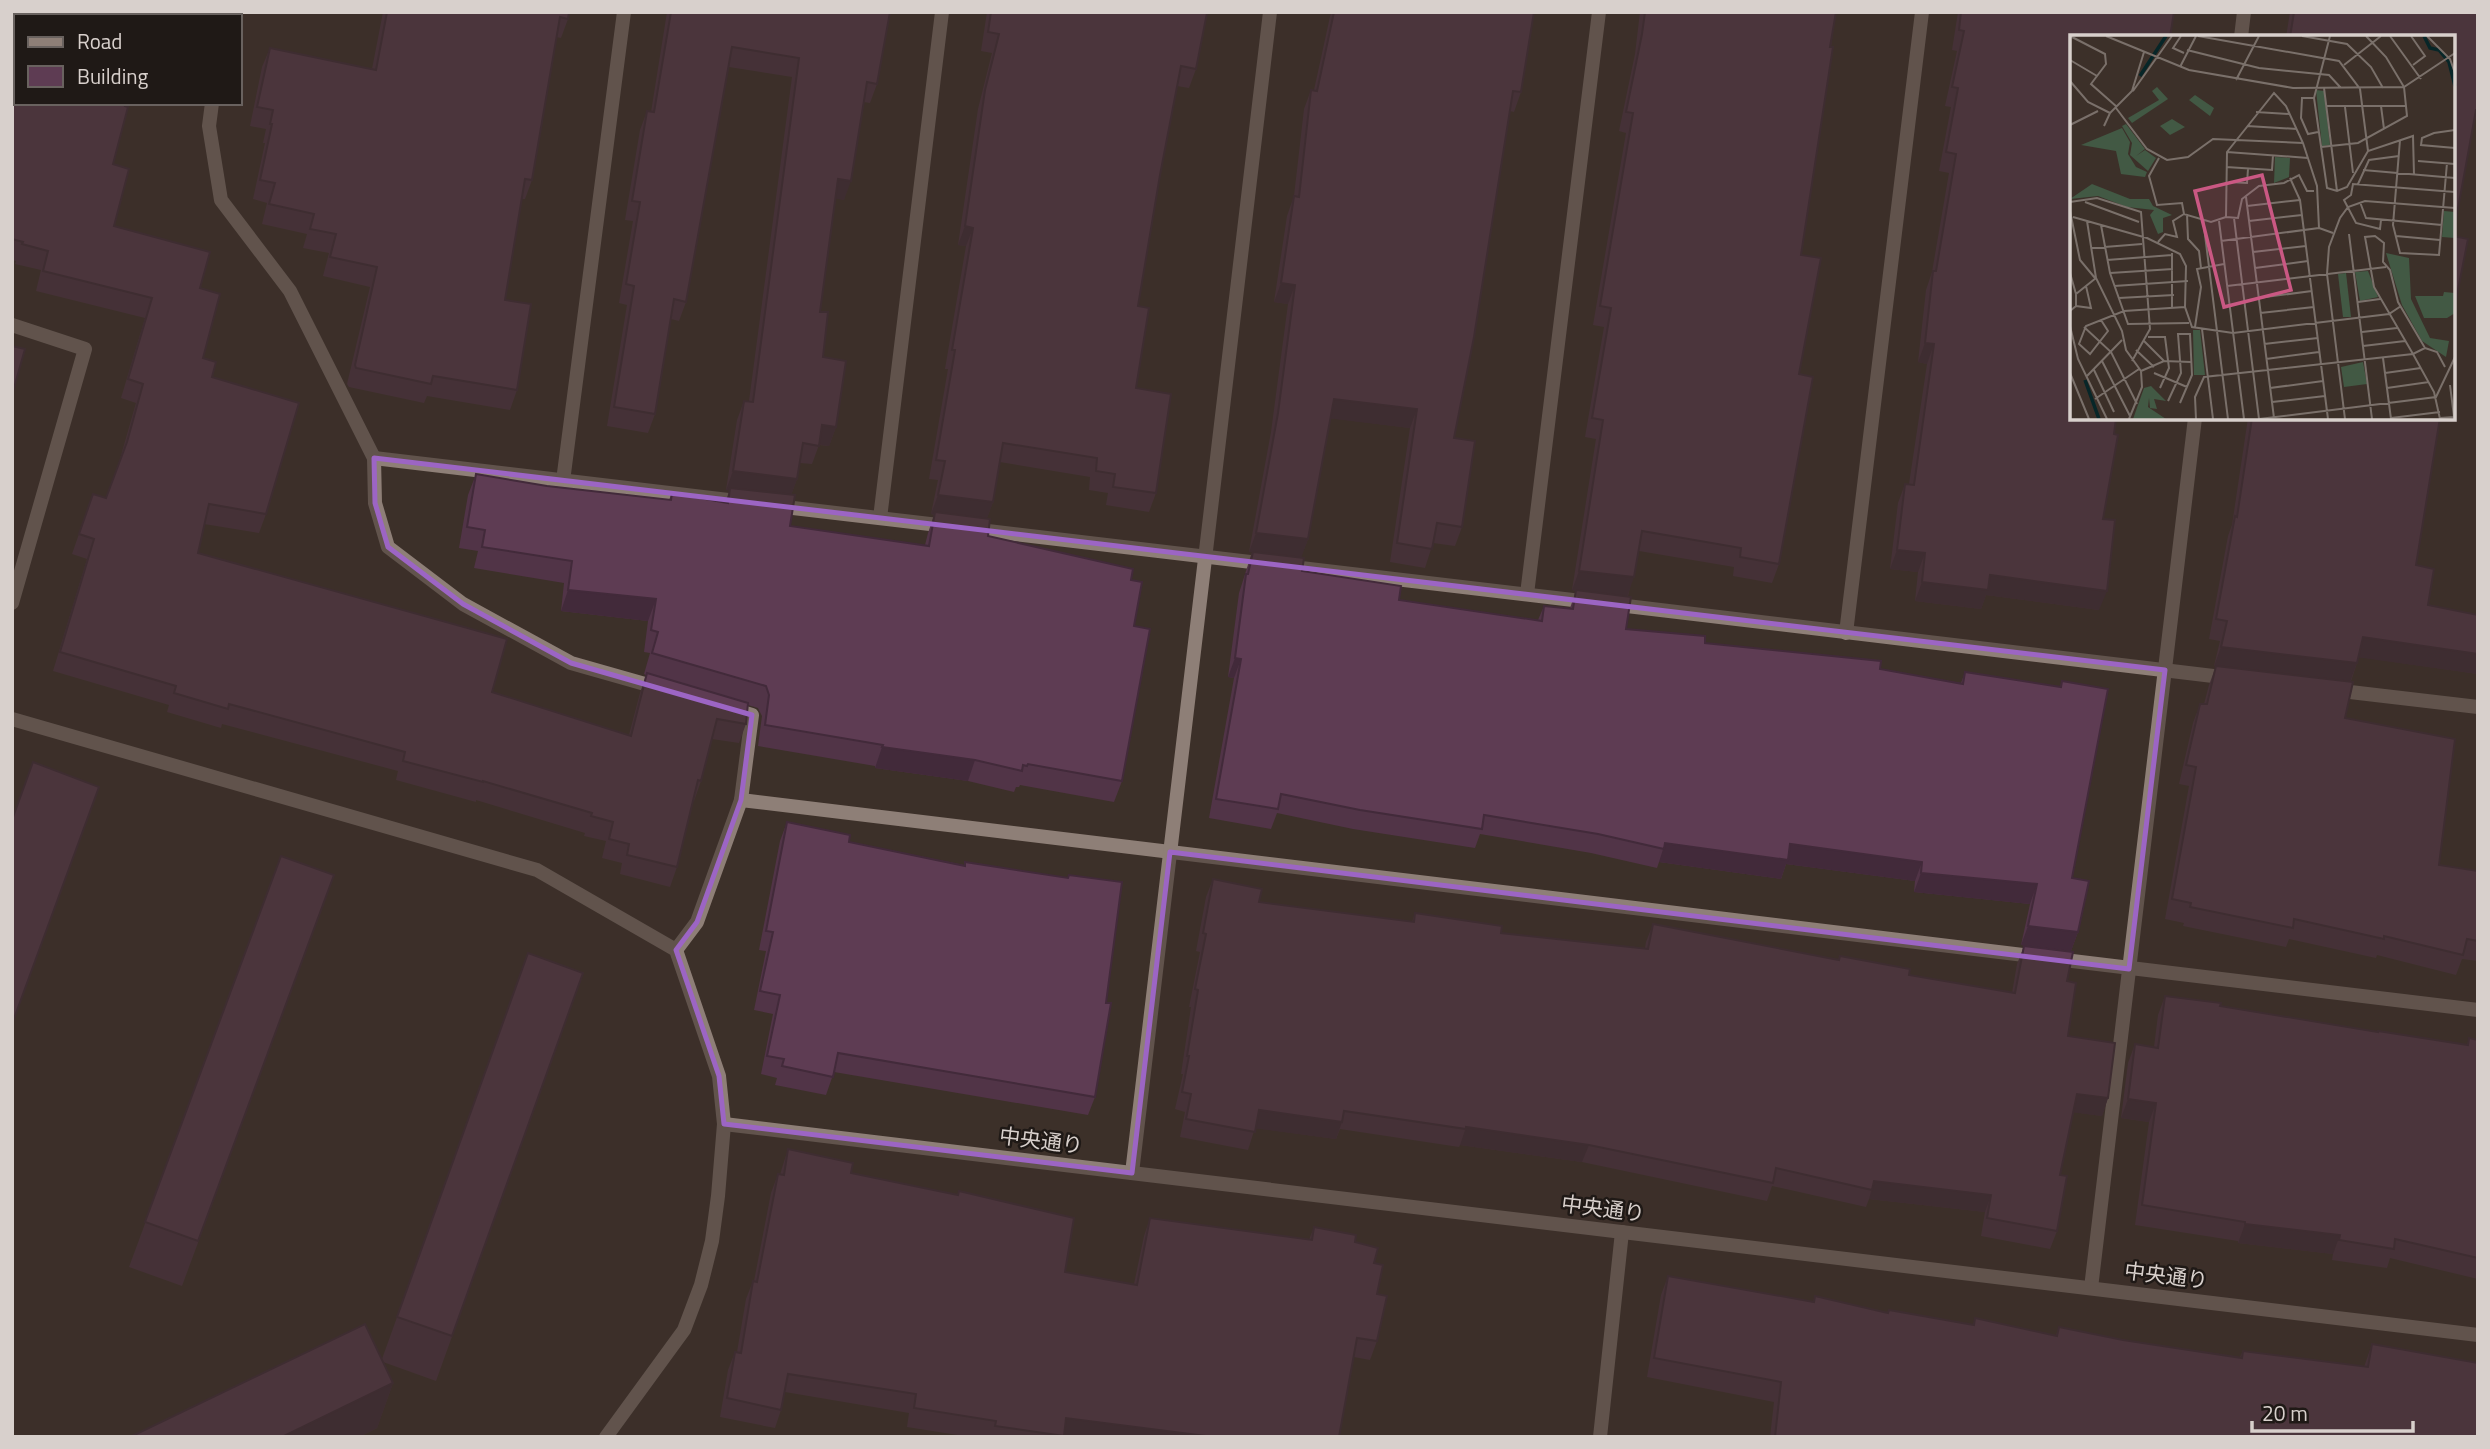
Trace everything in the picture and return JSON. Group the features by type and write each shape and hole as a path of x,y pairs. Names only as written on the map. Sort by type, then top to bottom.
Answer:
{"street":[{"path":"564,481 624,12"},
{"path":"880,518 942,12"},
{"path":"1132,1173 1270,12"},
{"path":"1527,594 1599,12"},
{"path":"1846,633 1922,12"},
{"path":"2241,35 2244,12"},
{"path":"212,105 209,126 221,200 290,291 373,458 375,503 388,547 463,604 571,663 674,693"},
{"path":"12,325 85,349 12,603"},
{"path":"2091,1289 2195,420"},
{"path":"373,458 2247,680"},
{"path":"2315,688 2478,707"},
{"path":"676,950 697,922 741,800 752,715 713,704"},
{"path":"12,719 537,870 676,950 719,1076 724,1124 712,1241 701,1285 684,1330 606,1437"},
{"path":"741,800 2478,1010"},
{"name":"中央通り","path":"724,1124 2478,1335"},
{"path":"1600,1437 1622,1233"}],"highlighted area":[{"path":"374,458 2165,670 2129,969 1170,852 1132,1173 724,1124 719,1076 676,950 697,922 741,800 752,715 571,663 463,604 388,547 375,503"}],"building":[{"path":"12,12 106,14 14,14 14,105 128,107 113,164 129,169 114,226 210,252 200,288 220,294 203,358 216,362 212,377 299,403 266,514 209,504 198,553 507,639 492,692 631,736 647,673 748,703 746,724 717,719 701,781 698,780 677,867 627,855 629,844 609,839 613,822 591,816 592,813 403,761 405,752 229,704 228,709 174,693 176,686 60,652 94,539 79,534 93,494 106,498 127,442 143,384 128,379 152,298 43,271 48,251 12,239"},
{"path":"387,12 569,12 568,19 560,17 532,180 525,179 505,300 531,304 517,390 433,376 431,384 356,368 377,267 330,257 336,234 310,229 314,214 269,204 275,183 260,180 273,110 257,107 270,48 376,70"},
{"path":"671,12 890,12 877,84 867,82 851,181 838,179 820,312 828,312 823,357 846,361 836,427 822,425 819,446 803,443 797,479 733,471 744,401 753,402 799,58 732,47 686,302 674,299 655,414 614,407 634,286 626,284 640,202 632,201 647,111 654,112"},
{"path":"991,12 1207,13 1196,69 1181,66 1138,306 1149,308 1136,388 1171,394 1156,493 1113,487 1115,474 1096,471 1097,458 1003,443 993,502 938,495 945,461 936,460 973,228 965,226 985,90 999,34 988,32"},
{"path":"1334,12 1534,12 1521,92 1513,91 1474,337 1454,438 1475,441 1462,527 1437,523 1432,549 1397,543 1417,409 1334,399 1308,539 1256,533 1278,413 1295,285 1281,283 1294,196 1299,197 1311,90 1317,91"},
{"path":"1645,12 1836,12 1801,255 1821,258 1799,374 1813,377 1779,564 1740,557 1741,548 1642,531 1634,577 1579,571 1603,420 1592,418 1611,308 1600,306 1633,113 1626,112"},
{"path":"1961,12 2174,12 2170,35 2070,35 2070,420 2116,420 2114,434 2118,435 2103,519 2115,520 2107,591 1990,575 1988,590 1922,582 1925,553 1897,550 1905,484 1914,485 1934,344 1925,343 1933,271 1936,271 1956,154 1946,152 1958,88 1952,87 1964,31 1959,30"},
{"path":"2294,12 2478,12 2478,110 2455,225 2455,35 2290,35"},
{"path":"2455,236 2468,239 2455,305"},
{"path":"12,346 25,349 12,395"},
{"path":"2252,420 2440,420 2416,565 2434,569 2428,605 2478,615 2478,654 2363,637 2357,663 2221,647 2227,621 2216,619 2235,516 2237,517"},
{"path":"476,474 547,486 671,500 672,493 728,503 730,488 795,495 790,526 929,546 935,512 990,519 988,536 1133,569 1131,580 1142,582 1134,626 1150,629 1122,781 1028,764 1023,765 1022,771 975,760 882,747 883,745 765,725 769,695 766,686 652,653 658,632 651,630 656,599 568,590 572,561 482,547 485,530 467,527"},
{"path":"1253,552 1304,558 1302,571 1401,586 1399,600 1542,621 1544,606 1573,609 1576,590 1631,597 1626,629 1705,636 1705,643 1881,661 1880,669 1963,684 1965,672 2061,687 2062,681 2108,689 2072,878 2089,881 2078,932 2028,926 2037,884 1921,873 1922,862 1790,844 1788,860 1665,843 1664,849 1598,834 1484,815 1482,829 1360,810 1281,794 1278,809 1216,799 1241,659 1235,658 1246,574"},
{"path":"2216,666 2353,682 2345,718 2455,739 2439,865 2478,871 2478,941 2467,939 2463,955 2384,936 2384,939 2294,919 2293,928 2190,907 2191,903 2172,899 2196,767 2186,765 2200,704 2207,704"},
{"path":"33,762 99,787 12,1024 12,820"},
{"path":"787,822 850,835 849,842 965,866 965,862 1068,878 1069,875 1122,882 1106,1003 1111,1003 1095,1097 838,1053 833,1077 782,1066 784,1059 767,1056 780,995 760,991 773,932 766,931"},
{"path":"281,856 334,875 198,1241 145,1222"},
{"path":"1213,879 1262,889 1259,902 1414,922 1415,913 1502,926 1501,933 1648,949 1653,924 1839,960 1840,956 1910,969 1909,975 2015,993 2024,946 2073,952 2067,981 2076,983 2068,1036 2115,1043 2108,1098 2077,1094 2060,1175 2067,1176 2057,1231 1987,1218 1991,1195 1874,1181 1872,1190 1776,1168 1773,1183 1589,1145 1344,1111 1342,1122 1259,1110 1255,1132 1186,1119 1191,1094 1182,1092 1198,990 1195,989 1206,934 1203,933"},
{"path":"528,953 583,973 452,1336 397,1317"},
{"path":"2165,996 2468,1045 2469,1038 2478,1040 2478,1258 2395,1239 2394,1249 2339,1240 2340,1235 2245,1224 2142,1205 2156,1103 2128,1099 2135,1044 2158,1048"},
{"path":"788,1149 853,1163 851,1173 958,1195 959,1191 1074,1218 1065,1272 1137,1285 1150,1218 1312,1240 1314,1227 1356,1235 1355,1242 1378,1248 1374,1263 1383,1265 1377,1294 1387,1296 1377,1341 1357,1338 1339,1437 1205,1437 1066,1418 1064,1436 995,1426 996,1421 914,1408 916,1394 788,1374 781,1410 727,1398 735,1352 741,1353 753,1281 757,1282 778,1174 784,1175"},
{"path":"1668,1276 1814,1302 1815,1296 1888,1313 1889,1310 1974,1325 1975,1318 2057,1336 2059,1327 2123,1340 2242,1358 2243,1351 2368,1367 2372,1344 2478,1363 2478,1437 1775,1437 1781,1382 1654,1358"},
{"path":"365,1324 393,1383 282,1437 130,1437"}]}
